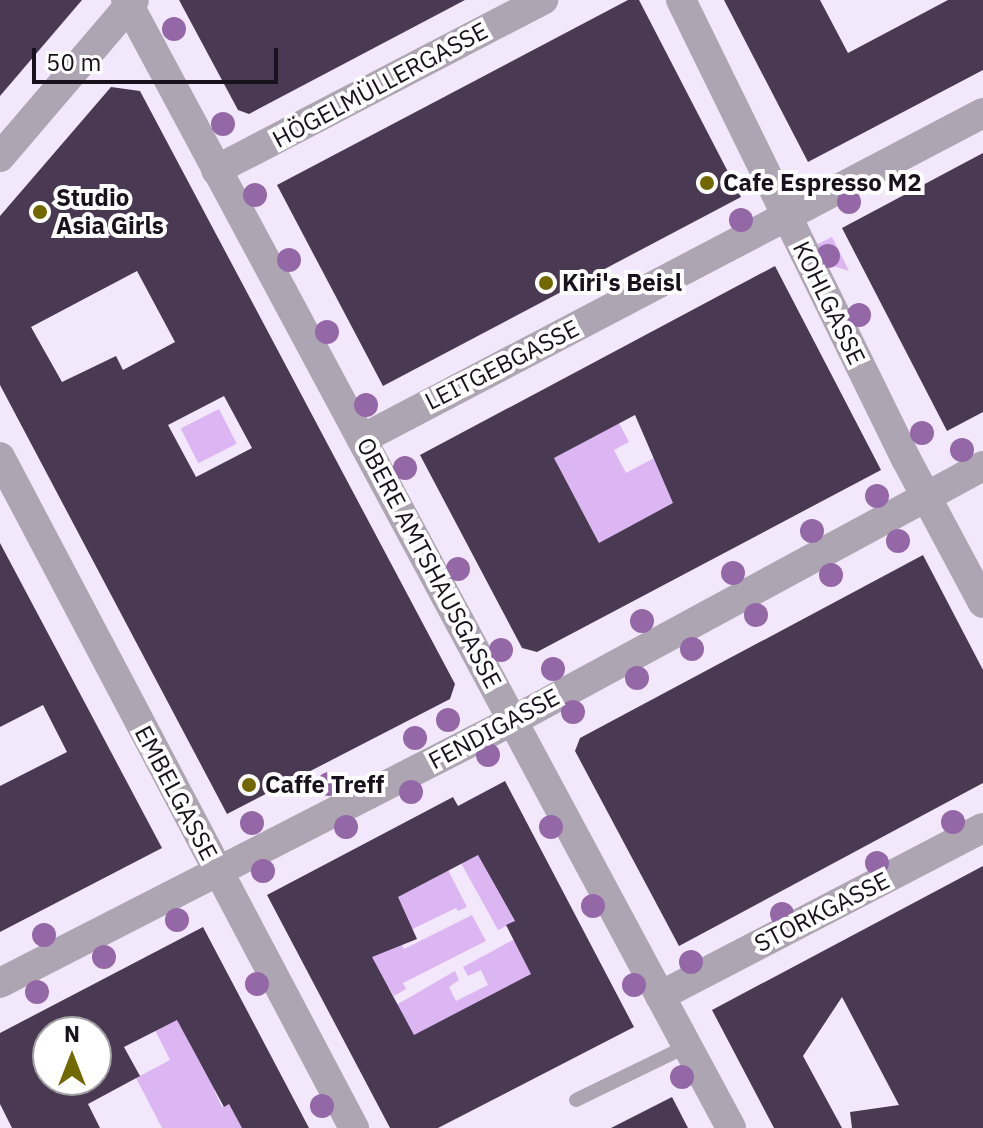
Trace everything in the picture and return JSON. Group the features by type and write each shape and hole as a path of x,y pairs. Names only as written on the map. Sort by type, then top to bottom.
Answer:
{"street":[{"name":"HÖGELMÜLLERGASSE","path":"216,170 543,0"},
{"name":"KOHLGASSE","path":"681,0 786,218 983,603"},
{"name":"OBERE AMTSHAUSGASSE","path":"130,2 216,170 731,1128"},
{"path":"0,157 130,2"},
{"name":"LEITGEBGASSE","path":"362,439 983,113"},
{"name":"EMBELGASSE","path":"0,457 216,872 354,1128"},
{"name":"FENDIGASSE","path":"0,983 514,720 983,466"},
{"name":"STORKGASSE","path":"660,996 983,828"}],"lane":[{"path":"576,1100 687,1046"}],"shaded area":[{"path":"832,237 849,271 821,262 812,247"},
{"path":"219,409 237,444 198,463 181,429"},
{"path":"619,423 629,442 614,450 626,473 654,458 699,497 655,513 614,535 603,550 554,458"},
{"path":"476,851 515,921 498,930 459,860"},
{"path":"446,866 467,907 458,911 456,908 398,936 404,949 472,915 486,941 403,983 406,989 394,996 389,988 383,991 366,959 391,901"},
{"path":"513,940 555,962 392,1047 391,1008 455,971 459,980 449,987 456,1001 488,985 481,970 468,976 463,967"},
{"path":"175,1011 199,1061 218,1088 214,1090 222,1107 229,1104 242,1128 162,1128 136,1078 170,1060 152,1024"}],"building":[{"path":"0,0 82,0 0,96"},
{"path":"179,0 465,0 249,114 238,110"},
{"path":"628,0 639,0 741,197 383,386 277,185"},
{"path":"724,0 820,0 848,53 948,0 983,0 983,70 808,162"},
{"path":"111,87 140,91 455,684 450,699 227,814 0,385 0,216","holes":["137,271 175,342 123,370 116,356 62,382 31,327","224,396 252,448 196,477 168,425"]},
{"path":"983,153 983,412 947,431 842,228"},
{"path":"775,266 881,470 537,652 522,648 420,455","holes":["635,415 673,503 599,543 554,458"]},
{"path":"0,543 162,848 0,932 0,786 67,752 43,705 0,727"},
{"path":"923,555 983,670 983,783 679,946 575,751 580,738"},
{"path":"505,781 634,1027 438,1128 390,1128 267,895 453,797 458,806","holes":["478,855 515,921 506,925 531,974 414,1035 372,957 417,939 398,897"]},
{"path":"983,866 983,1128 852,1128 850,1112 899,1105 842,997 803,1056 842,1128 774,1128 712,1010"},
{"path":"203,927 309,1128 242,1128 229,1104 224,1107 177,1020 124,1047 140,1076 112,1091 112,1016 33,1016"},
{"path":"32,1016 32,1096 103,1096 88,1104 100,1128 12,1128 0,1104 0,1033"},
{"path":"672,1097 688,1128 611,1128"}],"place":[{"name":"Cafe Espresso M2","path":"707,183"},
{"name":"Studio Asia Girls","path":"40,212"},
{"name":"Kiri's Beisl","path":"546,283"},
{"name":"Caffe Treff","path":"249,785"}]}
